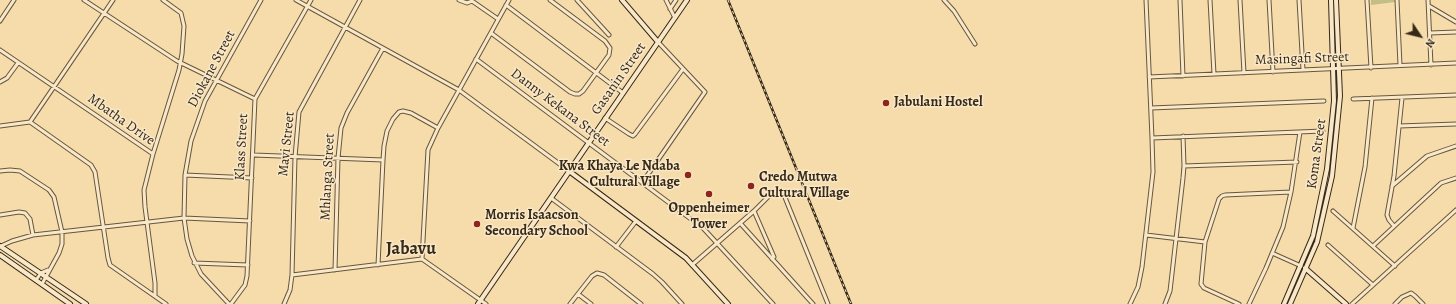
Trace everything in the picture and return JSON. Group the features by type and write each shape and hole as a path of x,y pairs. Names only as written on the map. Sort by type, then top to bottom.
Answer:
{"street":[{"path":"0,21 14,0"},
{"path":"84,0 180,63 255,99"},
{"path":"30,122 53,86 113,0"},
{"path":"153,154 180,63 184,26 183,16 178,10 163,0"},
{"name":"Diokane Street","path":"230,304 201,274 194,263 189,248 184,218 185,175 195,129 205,100 261,0"},
{"path":"296,0 459,90 675,250 692,265 728,304"},
{"name":"Klass Street","path":"230,304 247,281 254,154 255,99 311,0"},
{"name":"Mavi Street","path":"284,304 290,290 292,276 295,157 299,112 344,26 360,0"},
{"path":"459,0 467,3 473,1 498,19"},
{"path":"422,259 427,156 430,143 509,0"},
{"path":"491,33 570,92 579,94 610,52 610,46 550,0"},
{"path":"577,0 609,35"},
{"path":"622,0 658,42 705,92 642,183"},
{"path":"666,0 675,18"},
{"path":"670,9 676,0"},
{"name":"Gasanin Street","path":"479,302 687,0"},
{"path":"944,0 954,11 975,44"},
{"path":"1130,304 1139,281 1153,172 1146,0"},
{"path":"1180,0 1183,76"},
{"path":"1210,0 1214,74"},
{"path":"1240,0 1244,73"},
{"path":"1269,0 1273,72"},
{"path":"1299,0 1304,70"},
{"name":"Koma Street","path":"1284,304 1313,236 1327,169 1334,101 1331,0"},
{"name":"Koma Street","path":"1290,304 1307,269 1320,234 1332,176 1340,109 1340,69 1336,0"},
{"path":"1367,0 1371,68"},
{"path":"1397,0 1400,66"},
{"path":"1428,0 1431,65"},
{"path":"506,5 623,93"},
{"path":"1429,6 1456,22"},
{"path":"598,36 601,27"},
{"path":"1430,33 1456,32"},
{"name":"Mhlanga Street","path":"335,270 338,158 341,128 344,118 383,48"},
{"name":"Mbatha Drive","path":"0,50 153,154 144,190 144,201 155,283 155,296"},
{"name":"Danny Kekana Street","path":"476,59 703,228 773,304"},
{"path":"0,82 7,78 18,63"},
{"name":"Masingafi Street","path":"1149,77 1456,63"},
{"path":"605,118 633,136 683,69"},
{"path":"1353,99 1456,95"},
{"path":"1353,228 1365,167 1372,98"},
{"path":"1394,226 1387,215 1392,186 1402,98"},
{"path":"1151,108 1324,101"},
{"path":"378,265 384,146 387,131 392,119 399,112 403,111 438,128"},
{"path":"0,126 30,122 88,162 93,168 110,265 166,304"},
{"path":"1399,126 1456,124"},
{"path":"1152,138 1323,131"},
{"path":"1249,304 1283,227 1297,162 1300,132"},
{"path":"1166,304 1170,291 1177,238 1184,166 1183,136"},
{"path":"1392,186 1427,156 1456,146"},
{"path":"254,154 383,160"},
{"path":"1184,166 1297,162"},
{"path":"0,171 20,171 52,193 56,201 62,232 62,248 48,270 42,284"},
{"path":"185,175 252,178"},
{"path":"1373,246 1441,183 1456,178"},
{"path":"692,265 772,193 777,191 784,194 828,304"},
{"path":"1239,304 1202,286 1201,281 1205,242 1218,201 1220,197 1227,195 1291,192"},
{"path":"551,198 658,278 682,304"},
{"path":"754,210 774,257 772,259"},
{"path":"1352,304 1456,210"},
{"path":"1333,211 1395,266"},
{"path":"0,215 19,212 25,213 30,219 34,235"},
{"path":"1,246 12,241 34,235 184,218 250,222"},
{"path":"616,247 636,221"},
{"path":"740,223 813,304"},
{"path":"1146,235 1205,242"},
{"path":"1328,245 1373,285"},
{"path":"1,246 86,304"},
{"path":"1272,253 1307,269 1346,304"},
{"path":"0,255 70,304"},
{"path":"292,276 422,259 479,302 486,304"},
{"path":"194,263 248,265"},
{"path":"36,280 41,273 48,270"},
{"path":"570,304 593,274 597,273 604,275 640,304"},
{"path":"1395,304 1409,293 1415,296 1423,304"},
{"path":"578,294 591,304"}],"shaded area":[{"path":"1371,0 1395,0 1395,2 1371,5"}],"railway":[{"path":"728,0 851,304"}],"place":[{"name":"Jabulani Hostel","path":"886,103"},
{"name":"Kwa Khaya Le Ndaba Cultural Village","path":"688,175"},
{"name":"Credo Mutwa Cultural Village","path":"751,186"},
{"name":"Oppenheimer Tower","path":"709,194"},
{"name":"Morris Isaacson Secondary School","path":"477,224"}],"district":[{"name":"Jabavu","path":"411,250"}]}
